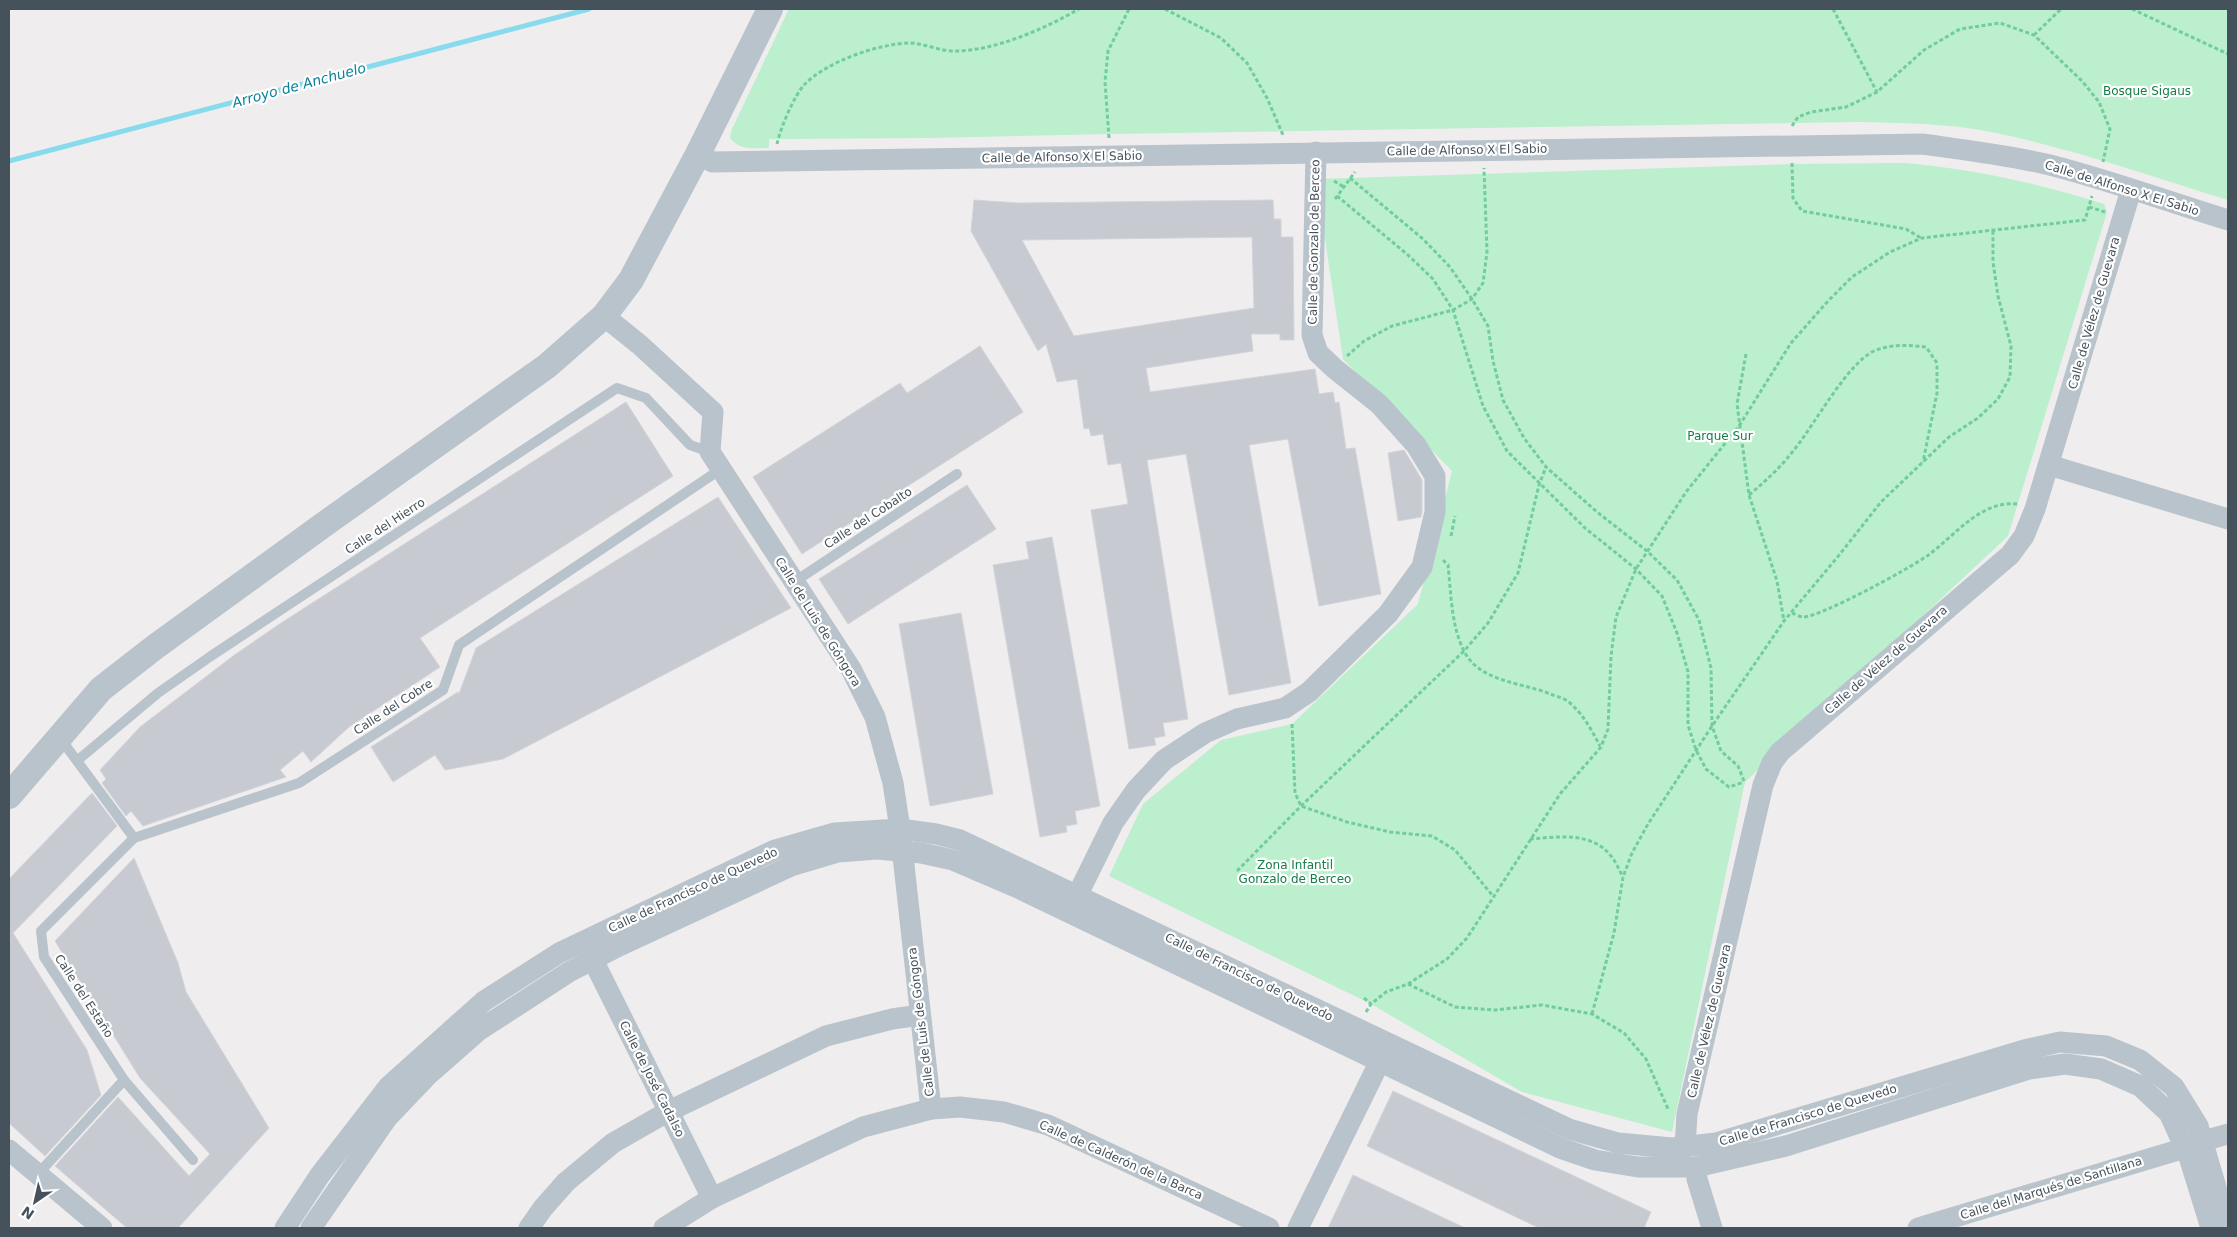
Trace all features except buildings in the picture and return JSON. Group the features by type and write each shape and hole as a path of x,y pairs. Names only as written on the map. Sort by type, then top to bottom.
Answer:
{"street":[{"path":"9,796 101,689 147,653 547,366 604,316 631,280 698,154 770,9"},
{"name":"Calle de Alfonso X El Sabio","path":"698,154 712,162 1922,144 1996,154 2049,165 2098,178 2228,220"},
{"name":"Calle de Gonzalo de Berceo","path":"1078,896 1113,823 1136,790 1164,760 1205,733 1237,719 1292,717 1308,692 1388,614 1422,567 1436,512 1436,476 1416,445 1379,404 1318,353 1312,335 1316,152"},
{"name":"Calle de Vélez de Guevara","path":"1685,1147 1687,1114 1754,783 1780,752 2010,555 2024,536 2050,465 2131,190"},
{"path":"604,316 640,345 713,412 716,460"},
{"name":"Calle de Luis de Góngora","path":"716,460 850,669 875,717 893,784 900,829 931,1109"},
{"path":"2050,465 2228,519"},
{"name":"Calle de Francisco de Quevedo","path":"285,1228 320,1176 389,1086 484,1001 559,954 775,850 834,833 900,829 936,834 960,840 1569,1129 1618,1143 1672,1148 1716,1143 2024,1050 2060,1042 2106,1046 2140,1060 2174,1087 2198,1126 2194,1144 2211,1228"},
{"name":"Calle de Francisco de Quevedo","path":"312,1228 387,1118 429,1074 478,1031 569,972 791,866 838,852 877,849 921,853 953,860 1016,887 1560,1148 1595,1160 1638,1167 1696,1167 1786,1146 2029,1069 2065,1064 2101,1069 2140,1086 2169,1113 2194,1144 2228,1228"},
{"name":"Calle de José Cadalso","path":"594,960 712,1198"},
{"path":"529,1228 543,1208 566,1182 613,1143 669,1111 826,1036 892,1019 920,1015"},
{"path":"1298,1228 1380,1061"},
{"name":"Calle de Calderón de la Barca","path":"664,1228 712,1198 863,1126 931,1109 960,1107 1004,1112 1048,1125 1270,1228"},
{"name":"Calle del Marqués de Santillana","path":"1918,1228 2228,1134"},
{"path":"9,1150 102,1228"},
{"path":"1696,1167 1697,1179 1712,1228"}],"lane":[{"name":"Calle del Hierro","path":"78,760 158,693 211,656 617,388 646,398 690,445 716,460"},
{"name":"Calle del Cobre","path":"134,838 298,783 338,759 443,690 459,645 716,460"},
{"name":"Calle del Cobalto","path":"794,582 956,474"},
{"path":"59,736 134,838"},
{"name":"Calle del Estaño","path":"134,838 41,931 44,957 124,1080 193,1160"},
{"path":"38,1174 124,1080"}],"path":[{"path":"775,160 777,143 785,119 804,86 832,65 876,47 910,43 953,51 996,44 1045,28 1079,9"},
{"path":"1110,156 1105,82 1108,51 1128,9"},
{"path":"1165,9 1221,38 1247,63 1283,131 1285,153"},
{"path":"1833,9 1877,92"},
{"path":"2034,35 2061,9"},
{"path":"2132,9 2228,54"},
{"path":"1792,126 1798,117 1811,112 1846,107 1877,92 1924,50 1960,29 2000,24 2034,35 2082,81 2099,102 2110,129 2102,165"},
{"path":"1792,162 1793,198 1802,211 1906,229 1922,238"},
{"path":"1332,203 1359,166"},
{"path":"1335,369 1343,359 1364,341 1392,326 1454,310 1472,299 1483,284 1487,252 1484,166"},
{"path":"1350,178 1423,239 1450,267 1472,299 1488,326 1493,361 1503,400 1524,438 1546,467 1646,551 1677,580 1699,620 1711,668 1712,726 1721,751 1754,783"},
{"path":"1364,998 1371,1004 1386,992 1408,984 1447,959 1467,938 1529,839 1560,794 1601,747 1608,728 1611,656 1616,617 1636,569 1686,492 1739,426 1791,342 1828,301 1852,277 1890,252 1922,238 2085,220 2093,195"},
{"path":"1337,196 1433,279 1454,310 1483,406 1507,450 1539,485 1585,528 1636,569 1662,596 1677,633 1688,672 1688,725 1696,750 1706,769 1729,787 1754,783"},
{"path":"1592,1014 1614,933 1623,877 1632,853 1648,824 1696,750 1784,621 1880,502 1950,437 1978,418 1998,398 2010,376 2011,346 1998,296 1993,262 1993,231"},
{"path":"1749,494 1781,466 1849,373 1873,351 1905,344 1926,348 1937,364 1936,393 1923,462"},
{"path":"1746,354 1737,404 1739,426 1749,494 1777,581 1784,621"},
{"path":"1237,871 1301,806 1464,651 1488,623 1518,573 1539,485 1546,467"},
{"path":"1792,613 1803,617 1832,607 1871,587 1926,557 1975,516 1996,505 2016,503 2035,509"},
{"path":"1449,542 1455,524 1455,509"},
{"path":"1438,568 1446,551"},
{"path":"1442,560 1448,565 1455,623 1464,651 1478,668 1496,678 1540,689 1569,701 1585,718 1601,747"},
{"path":"1292,717 1295,793 1301,806 1346,822 1390,832 1432,836 1455,850 1493,896"},
{"path":"1529,839 1568,836 1592,841 1610,855 1623,877"},
{"path":"1408,984 1455,1007 1495,1010 1542,1005 1592,1014 1624,1033 1646,1059 1670,1114 1687,1114"}],"green space":[{"name":"Bosque Sigaus","path":"789,9 2228,9 2228,200 2051,146 1974,129 1908,123 1858,122 769,139 769,148 743,147 730,138 732,129"},
{"name":"Parque Sur","path":"1904,163 1955,169 2030,183 2104,204 2107,212 2008,536 1745,782 1672,1132 1522,1092 1371,1004 1109,876 1143,804 1221,740 1292,724 1418,604 1452,471 1343,359 1316,179 1792,164"}],"waterway":[{"name":"Arroyo de Anchuelo","path":"9,161 589,9"}],"park label":[{"name":"Zona Infantil Gonzalo de Berceo","path":"1295,872"}]}
